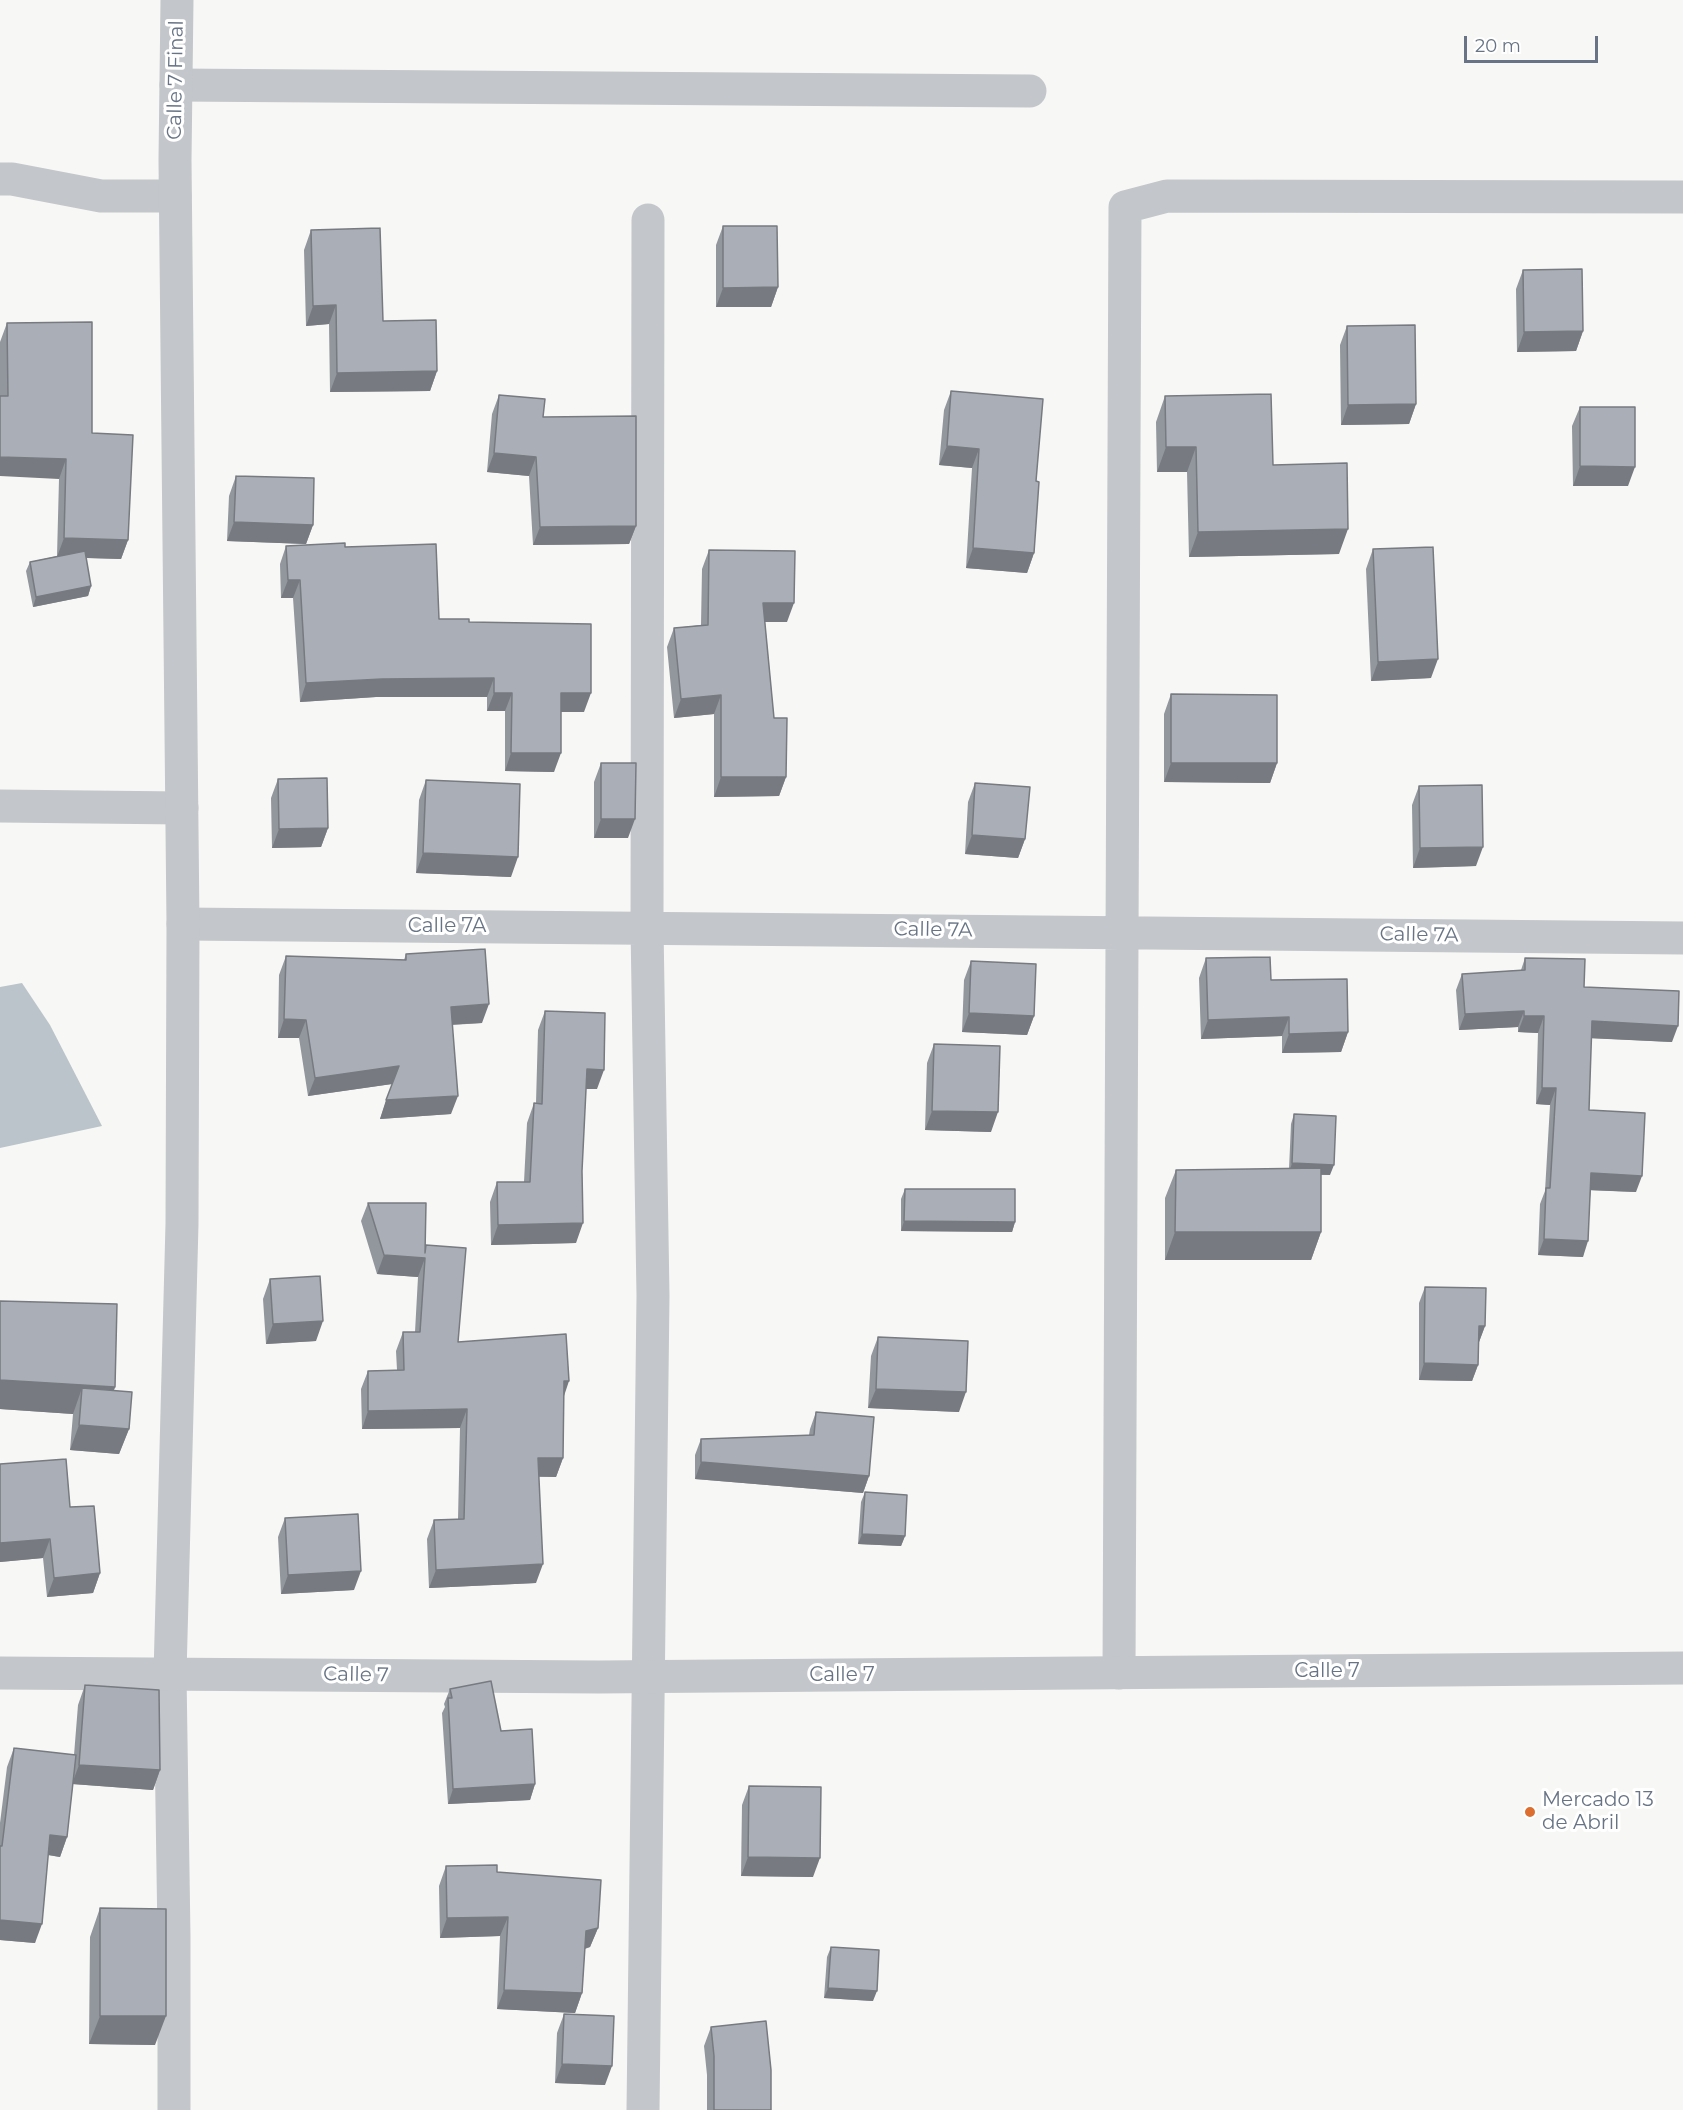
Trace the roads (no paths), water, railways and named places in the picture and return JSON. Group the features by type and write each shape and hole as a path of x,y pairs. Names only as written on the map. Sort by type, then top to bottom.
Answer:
{"street":[{"name":"Calle 7 Final","path":"174,2110 170,1674 182,1224 183,924 175,160 177,0"},
{"path":"176,85 1030,90"},
{"path":"0,179 12,179 101,196 176,196"},
{"path":"1119,1673 1125,207 1167,196 1683,197"},
{"path":"643,2110 650,1677 652,1253 647,927 648,220"},
{"path":"0,806 182,808"},
{"name":"Calle 7A","path":"183,924 1683,938"},
{"name":"Calle 7","path":"0,1674 650,1677 1683,1668"}],"place":[{"name":"Mercado 13 de Abril","path":"1530,1812"}]}
